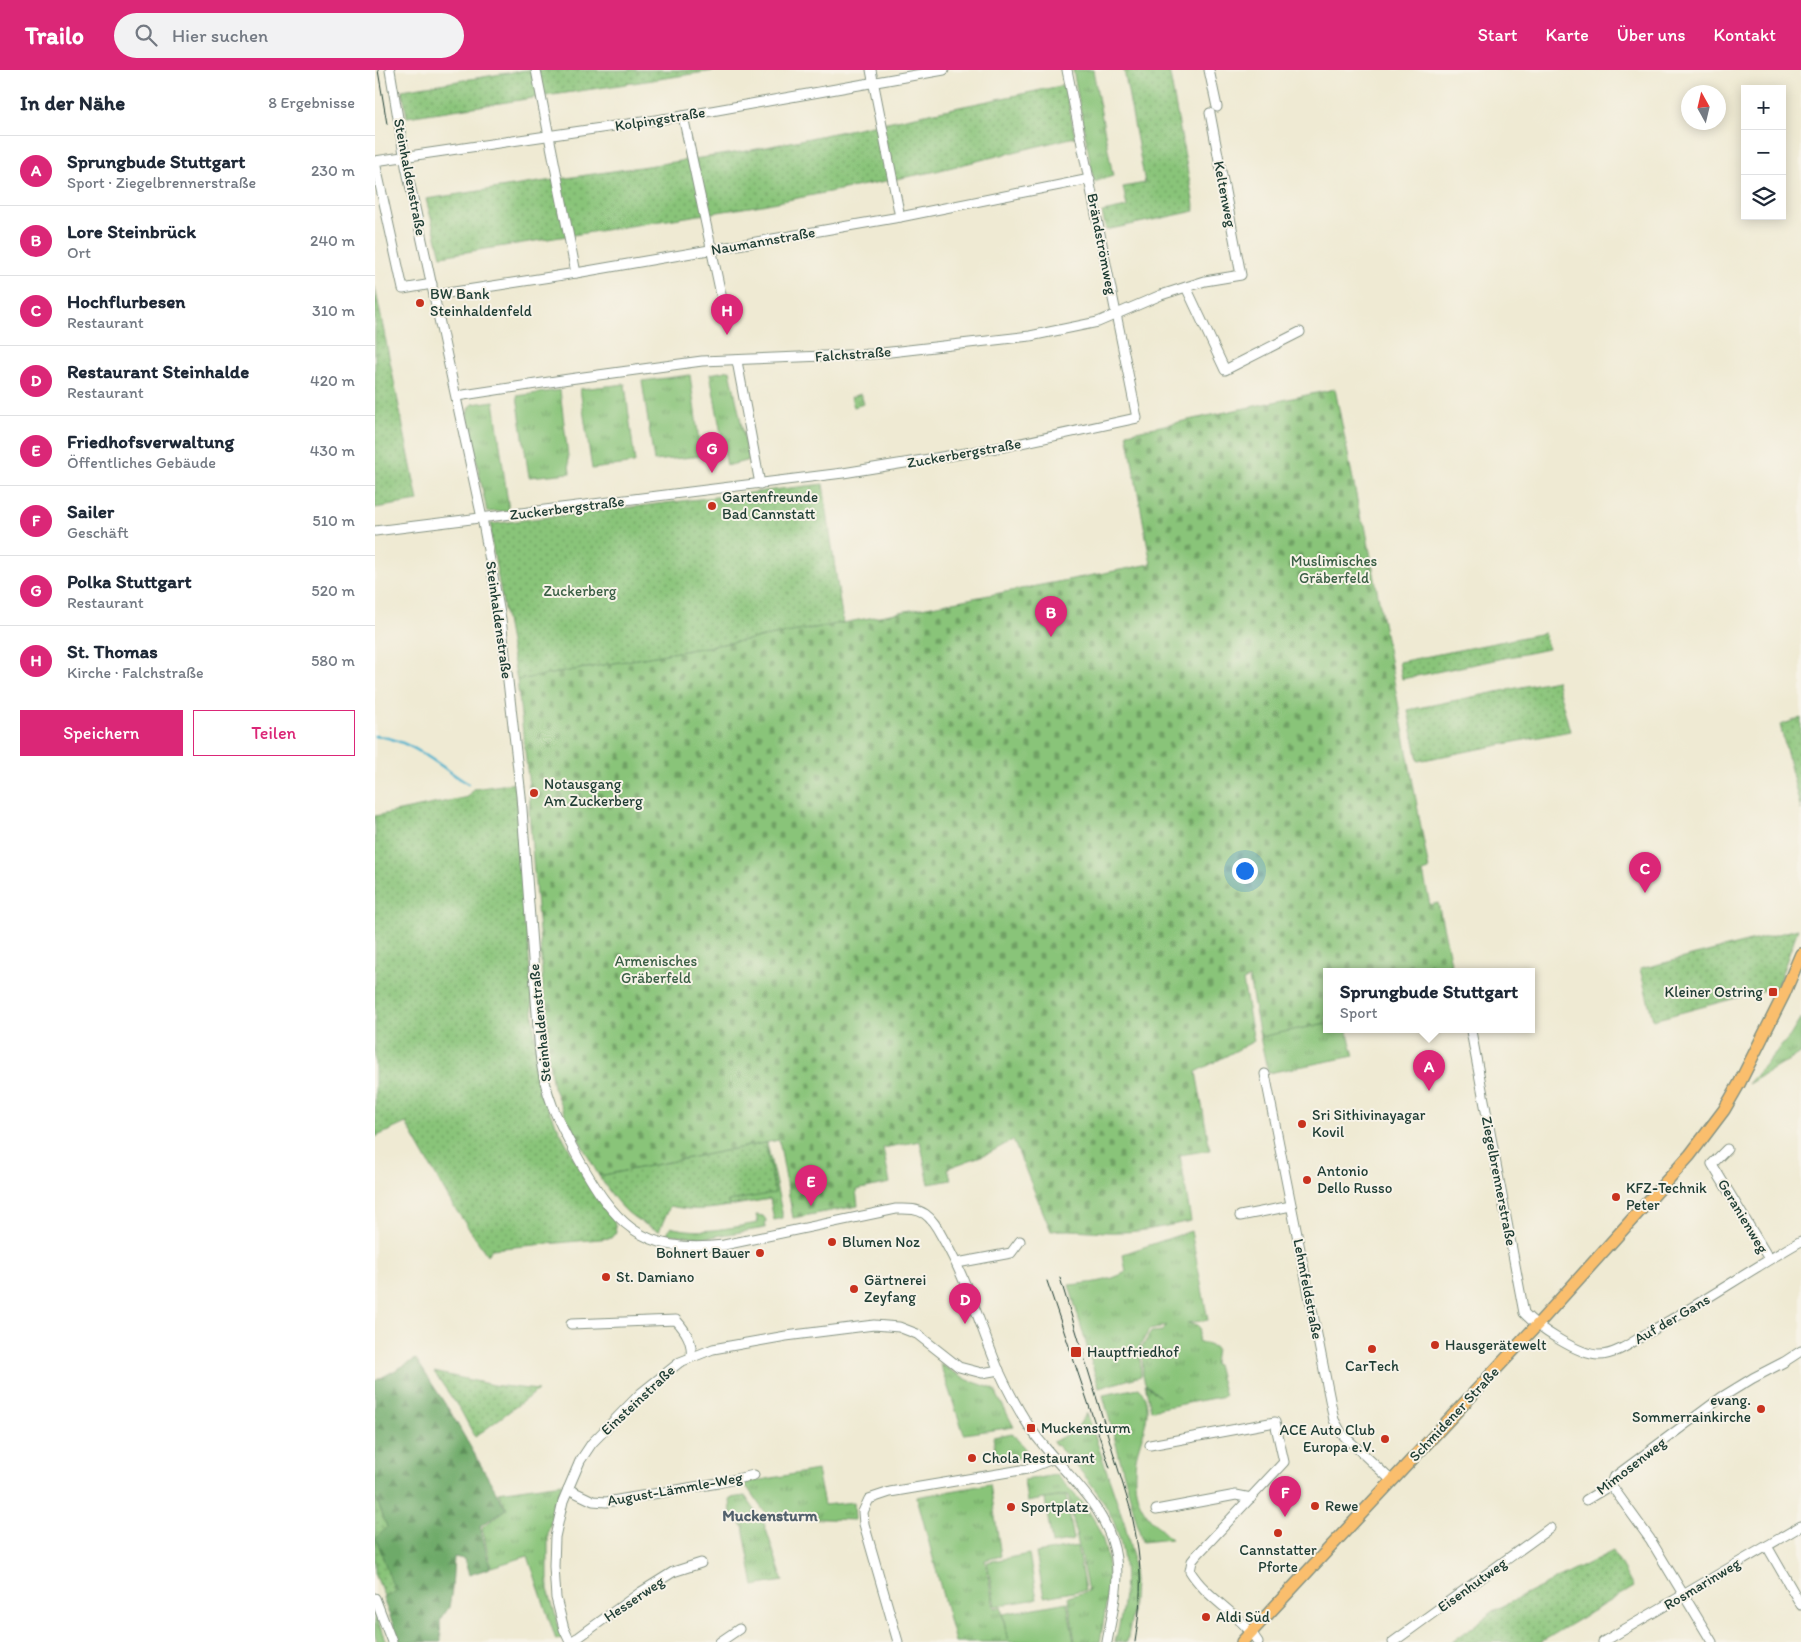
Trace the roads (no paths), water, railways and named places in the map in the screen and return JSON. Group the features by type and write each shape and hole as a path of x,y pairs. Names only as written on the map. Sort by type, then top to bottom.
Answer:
{"main road":[{"name":"Schmidener Straße","path":"1242,1642 1521,1343 1677,1171 1707,1133 1739,1084 1801,957"}],"street":[{"name":"Steinhaldenstraße","path":"390,70 404,156 457,396 501,619 521,796 542,1070 550,1103 558,1121 598,1193 611,1210 625,1224 647,1237 671,1245 702,1247 724,1245 896,1209 913,1209 926,1215 935,1223 957,1263 999,1370 1013,1400 1043,1445 1093,1504 1107,1528 1114,1547 1118,1576 1107,1642"},
{"path":"536,70 576,273"},
{"path":"871,70 900,217"},
{"name":"Kolpingstraße","path":"375,162 404,156 683,116 945,70"},
{"name":"Brändströmweg","path":"1067,70 1137,418"},
{"name":"Keltenweg","path":"1209,70 1213,110 1241,275"},
{"path":"683,116 726,318"},
{"name":"Steinhaldenstraße","path":"375,162 403,290 433,284"},
{"name":"Naumannstraße","path":"435,294 712,250 900,217 1090,180"},
{"name":"Falchstraße","path":"457,396 702,361 873,354 1013,338 1098,322 1185,287 1205,281 1241,275"},
{"path":"1185,287 1225,370 1300,332"},
{"path":"737,361 760,484"},
{"name":"Zuckerbergstraße","path":"375,531 843,473 1003,447 1137,418"},
{"name":"Ziegelbrennerstraße","path":"1471,1033 1524,1313 1525,1330 1521,1343"},
{"name":"Lehmfeldstraße","path":"1265,1074 1334,1420 1342,1434 1392,1481"},
{"name":"Geranienweg","path":"1727,1149 1713,1164 1769,1259"},
{"path":"1240,1216 1291,1206"},
{"name":"Auf der Gans","path":"1538,1324 1572,1348 1602,1355 1614,1352 1677,1318 1769,1259 1801,1241"},
{"path":"957,1263 1011,1253 1020,1242"},
{"path":"1524,1313 1538,1324"},
{"path":"571,1324 676,1320 685,1330 692,1348 691,1357"},
{"name":"Einsteinstraße","path":"570,1642 564,1629 556,1598 554,1566 555,1537 563,1501 580,1462 592,1443 620,1413 680,1362 713,1348 874,1325 899,1327 917,1334 959,1367 981,1372 999,1370"},
{"name":"Mimosenweg","path":"1586,1500 1611,1485 1613,1478 1722,1398 1753,1378 1799,1356"},
{"path":"1150,1445 1275,1422 1284,1462 1196,1556 1192,1561 1189,1571 1196,1581 1251,1632 1258,1642"},
{"path":"897,1642 864,1524 863,1512 869,1499 890,1492 1027,1469 1055,1458"},
{"name":"August-Lämmle-Weg","path":"568,1489 593,1501 606,1502 754,1475"},
{"path":"1611,1485 1649,1539 1712,1642"},
{"path":"1156,1510 1235,1495 1251,1498"},
{"name":"Rosmarinweg","path":"1603,1642 1801,1526"},
{"name":"Eisenhutweg","path":"1393,1642 1550,1528"},
{"path":"1767,1546 1801,1605"},
{"name":"Hesserweg","path":"570,1642 673,1572 701,1563"},
{"path":"375,1598 392,1642"},
{"path":"720,1642 739,1629"}],"waterway":[{"path":"375,736 387,738 411,747 468,784"}],"tram line":[{"path":"378,70 387,124"},
{"path":"1060,1278 1135,1529 1140,1576 1135,1642"},
{"path":"1047,1281 1110,1468"}],"place":[{"name":"BW Bank Steinhaldenfeld","path":"420,303"},
{"name":"St. Thomas","path":"727,335"},
{"name":"Polka Stuttgart","path":"712,473"},
{"name":"Gartenfreunde Bad Cannstatt","path":"712,506"},
{"name":"Lore Steinbrück","path":"1051,637"},
{"name":"Notausgang Am Zuckerberg","path":"534,793"},
{"name":"Hochflurbesen","path":"1645,893"},
{"name":"Kleiner Ostring","path":"1773,992"},
{"name":"Sprungbude Stuttgart","path":"1429,1091"},
{"name":"Sri Sithivinayagar Kovil","path":"1302,1124"},
{"name":"Antonio Dello Russo","path":"1307,1180"},
{"name":"KFZ-Technik Peter","path":"1616,1197"},
{"name":"Friedhofsverwaltung","path":"811,1206"},
{"name":"Blumen Noz","path":"832,1242"},
{"name":"Bohnert Bauer","path":"760,1253"},
{"name":"St. Damiano","path":"606,1277"},
{"name":"Gärtnerei Zeyfang","path":"854,1289"},
{"name":"Restaurant Steinhalde","path":"965,1324"},
{"name":"Hausgerätewelt","path":"1435,1345"},
{"name":"CarTech","path":"1372,1349"},
{"name":"Hauptfriedhof","path":"1076,1352"},
{"name":"evang. Sommerrainkirche","path":"1761,1409"},
{"name":"Muckensturm","path":"1031,1428"},
{"name":"ACE Auto Club Europa e.V.","path":"1385,1439"},
{"name":"Chola Restaurant","path":"972,1458"},
{"name":"Rewe","path":"1315,1506"},
{"name":"Sportplatz","path":"1011,1507"},
{"name":"Sailer","path":"1285,1517"},
{"name":"Cannstatter Pforte","path":"1278,1533"},
{"name":"Aldi Süd","path":"1206,1617"}],"district":[{"name":"Muckensturm","path":"770,1515"}],"park label":[{"name":"Muslimisches Gräberfeld","path":"1334,570"},
{"name":"Zuckerberg","path":"580,591"},
{"name":"Armenisches Gräberfeld","path":"656,970"}]}
